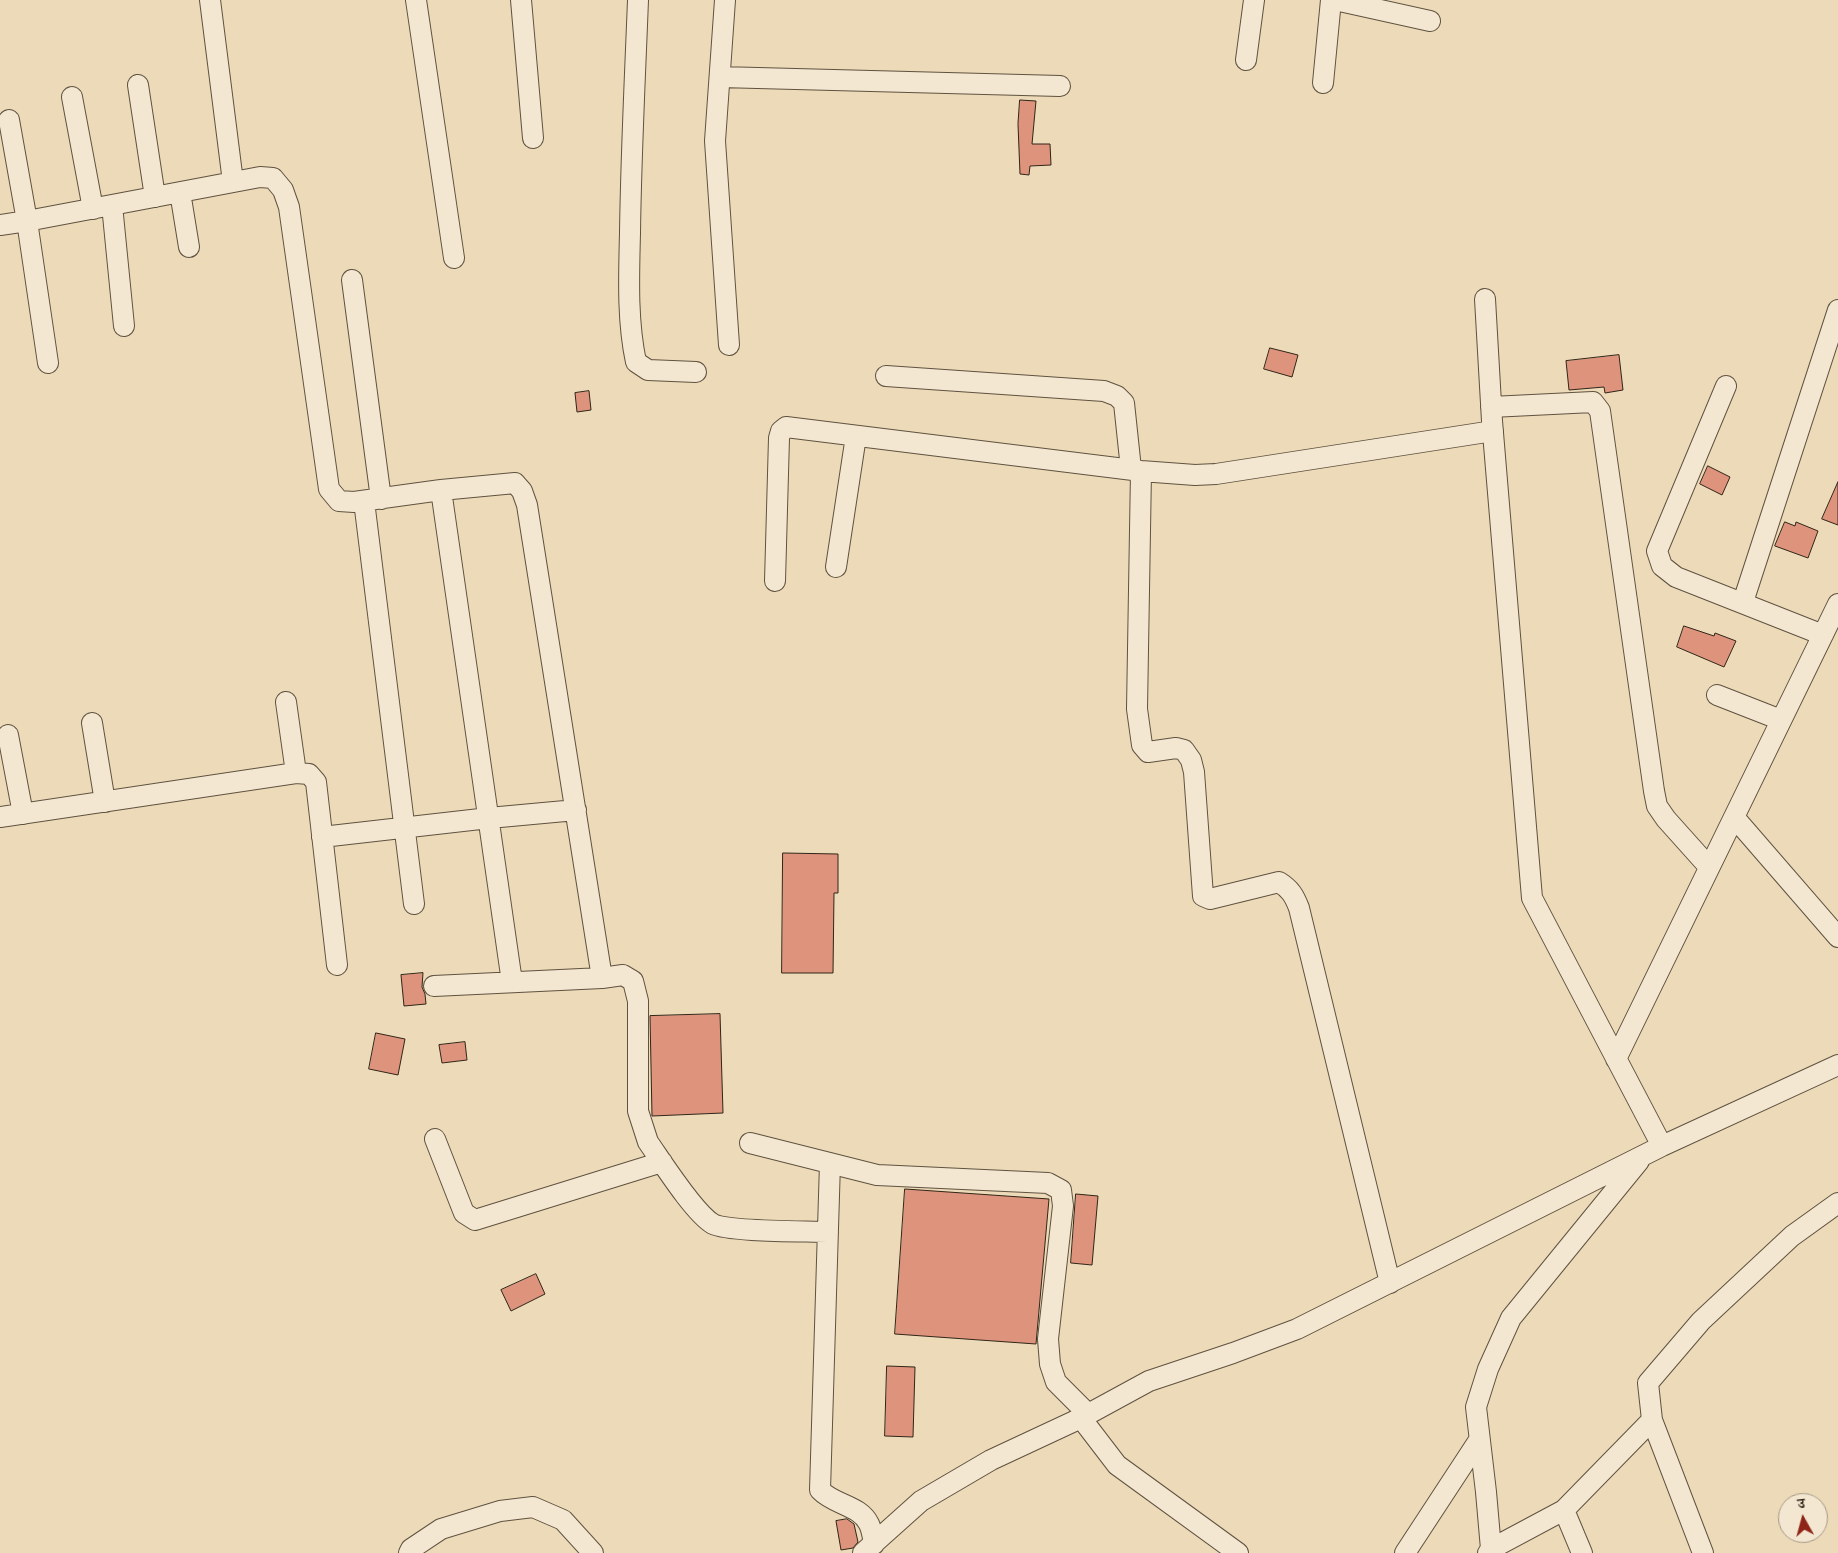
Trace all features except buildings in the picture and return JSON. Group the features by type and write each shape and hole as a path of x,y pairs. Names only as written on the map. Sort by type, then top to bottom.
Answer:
{"street":[{"path":"210,0 233,182"},
{"path":"416,0 454,258"},
{"path":"520,0 533,138"},
{"path":"638,0 630,193 629,286 633,349 636,362 648,370 696,372"},
{"path":"725,0 715,141 729,345"},
{"path":"1246,60 1254,0"},
{"path":"1323,83 1331,0"},
{"path":"1335,0 1430,21"},
{"path":"720,76 1060,86"},
{"path":"138,85 155,197"},
{"path":"72,97 103,207 124,326"},
{"path":"9,120 27,221 48,363"},
{"path":"0,225 260,177 273,178 283,190 289,207 329,489 339,501 354,502 441,490 515,483 522,491 527,505 602,978"},
{"path":"180,192 189,247"},
{"path":"352,280 404,827 414,904"},
{"path":"1485,299 1491,407 1532,898 1662,1146"},
{"path":"1742,602 1838,310"},
{"path":"886,376 1104,391 1117,396 1124,403 1136,470 1137,709 1142,745 1148,752 1176,748 1184,750 1191,760 1194,772 1203,896 1210,899 1279,882 1289,889 1294,896 1390,1283"},
{"path":"1726,386 1657,551 1662,566 1676,577 1823,635"},
{"path":"1491,407 1593,402 1600,411 1654,791 1658,806 1666,819 1709,867"},
{"path":"775,582 779,438 780,431 786,427 1136,470 1196,475 1216,474 1493,431"},
{"path":"836,566 856,436"},
{"path":"441,490 512,982"},
{"path":"1616,1059 1838,604"},
{"path":"1717,695 1782,720"},
{"path":"286,702 296,772"},
{"path":"92,723 105,802"},
{"path":"8,735 23,814"},
{"path":"0,818 296,772 309,774 316,782 337,965"},
{"path":"322,837 576,810"},
{"path":"1734,818 1838,937"},
{"path":"434,986 602,978 623,975 633,981 638,1001 638,1111 648,1142 701,1215 714,1224 736,1228 828,1232"},
{"path":"869,1548 921,1501 991,1460 1084,1416 1149,1381 1297,1329 1662,1146 1838,1065"},
{"path":"435,1139 464,1213 475,1220 662,1162"},
{"path":"750,1143 877,1174 1048,1183 1061,1190 1063,1206 1048,1339 1050,1364 1056,1382 1084,1416 1117,1465 1238,1553"},
{"path":"1643,1156 1511,1318 1488,1369 1476,1408 1486,1492 1489,1551 1564,1510 1652,1420"},
{"path":"830,1163 820,1490 826,1497 860,1512 869,1524 869,1548"},
{"path":"1704,1553 1652,1420 1648,1383 1696,1328 1792,1236 1838,1203"},
{"path":"1405,1553 1480,1440"},
{"path":"409,1553 411,1549 441,1529 500,1511 533,1507 563,1520 593,1553"},
{"path":"1564,1510 1582,1553"}]}
